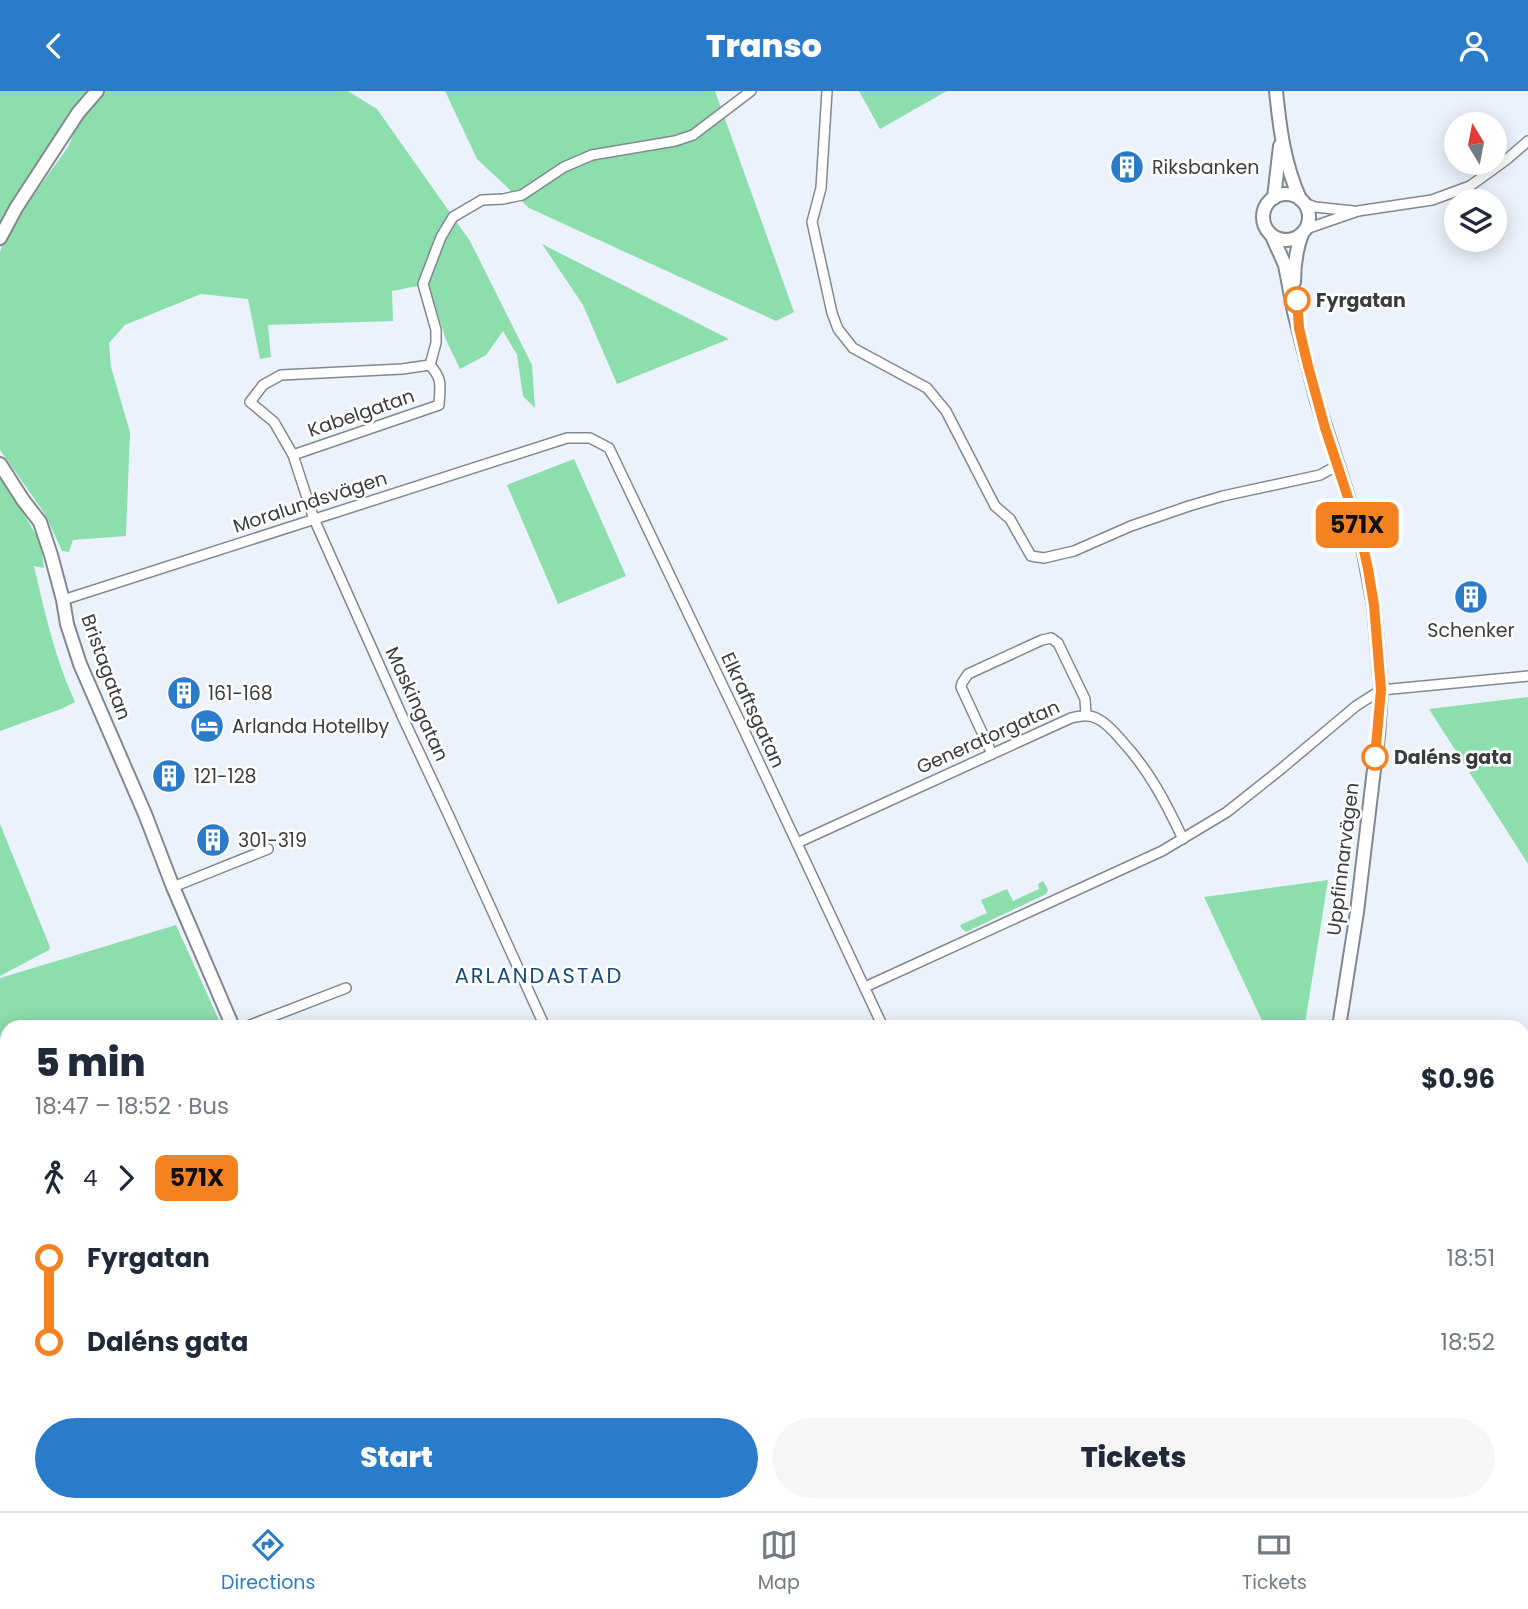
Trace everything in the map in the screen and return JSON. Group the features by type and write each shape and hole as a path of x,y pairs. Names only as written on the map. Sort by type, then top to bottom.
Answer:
{"street":[{"path":"0,238 16,208 78,113 97,91"},
{"path":"430,365 436,330 423,284 441,237 453,217 482,200 522,195 564,167 592,155 675,141 693,135 751,91"},
{"path":"827,91 821,188 812,222 838,329 853,348 927,388 946,411 995,506 1010,520 1031,556 1044,558 1074,551 1131,526 1189,506 1320,475 1338,465"},
{"path":"1274,198 1280,138 1276,91"},
{"path":"1280,138 1293,183 1309,214 1304,232"},
{"path":"1358,211 1315,207 1292,195 1283,195 1268,204 1263,221 1272,236 1290,240 1358,211 1433,200 1470,187 1528,141"},
{"name":"Uppfinnarvägen","path":"1299,328 1294,264 1298,244 1304,232"},
{"name":"Uppfinnarvägen","path":"1272,236 1286,265 1294,312 1314,389 1361,537 1374,605 1381,690 1377,747 1340,1020"},
{"name":"Maskingatan","path":"430,365 402,369 281,375 263,384 250,402 274,422 293,455 314,519 542,1020"},
{"name":"Kabelgatan","path":"293,455 439,405 439,376 430,365"},
{"name":"Moralundsvägen","path":"63,600 568,438"},
{"name":"Elkraftsgatan","path":"568,438 590,438 609,448 880,1020"},
{"name":"Bristagatan","path":"0,464 40,522 80,664 230,1020"},
{"path":"992,754 961,687 962,683 968,674 1042,640 1051,638 1058,643 1085,699 1086,715"},
{"path":"865,986 1183,839 1227,812 1349,712 1381,690 1528,676"},
{"name":"Generatorgatan","path":"797,843 1071,717 1086,715 1109,726 1144,767 1183,839"},
{"path":"173,887 268,849"},
{"path":"272,1020 346,988"}],"green space":[{"path":"0,91 92,91 54,139 0,226"},
{"path":"102,91 348,91 377,109 470,241 532,365 535,408 523,396 517,355 503,331 486,355 460,369 446,340 428,284 392,291 393,321 268,325 271,357 260,359 248,299 201,294 125,325 109,343 111,367 130,432 126,536 73,540 69,552 62,551 45,514 0,450 0,252 7,232 68,147 83,112"},
{"path":"445,91 715,91 794,312 776,321 529,208 477,159"},
{"path":"859,91 947,91 880,129"},
{"path":"542,244 729,339 617,384 583,305"},
{"path":"574,459 626,576 558,604 507,485"},
{"path":"0,474 41,543 44,568 34,566 56,652 75,702 0,731"},
{"path":"1528,697 1528,864 1429,709"},
{"path":"0,824 50,947 0,976"},
{"path":"1328,880 1306,1020 1262,1020 1204,897"},
{"path":"1043,881 1048,890 1046,894 966,932 962,929 960,925 987,913 981,900 1007,889 1013,901 1039,889 1038,884"},
{"path":"176,925 219,1020 0,1020 0,978"}],"bus line":[{"name":"571X","path":"1297,300 1299,328 1308,366 1325,428 1361,537 1368,569 1374,605 1381,690 1375,757"}],"place":[{"name":"Riksbanken","path":"1127,167"},
{"name":"Fyrgatan","path":"1297,300"},
{"name":"Schenker","path":"1471,597"},
{"name":"161-168","path":"184,693"},
{"name":"Arlanda Hotellby","path":"207,726"},
{"name":"Daléns gata","path":"1375,757"},
{"name":"121-128","path":"169,776"},
{"name":"301-319","path":"213,840"}],"district":[{"name":"ARLANDASTAD","path":"539,975"}]}
